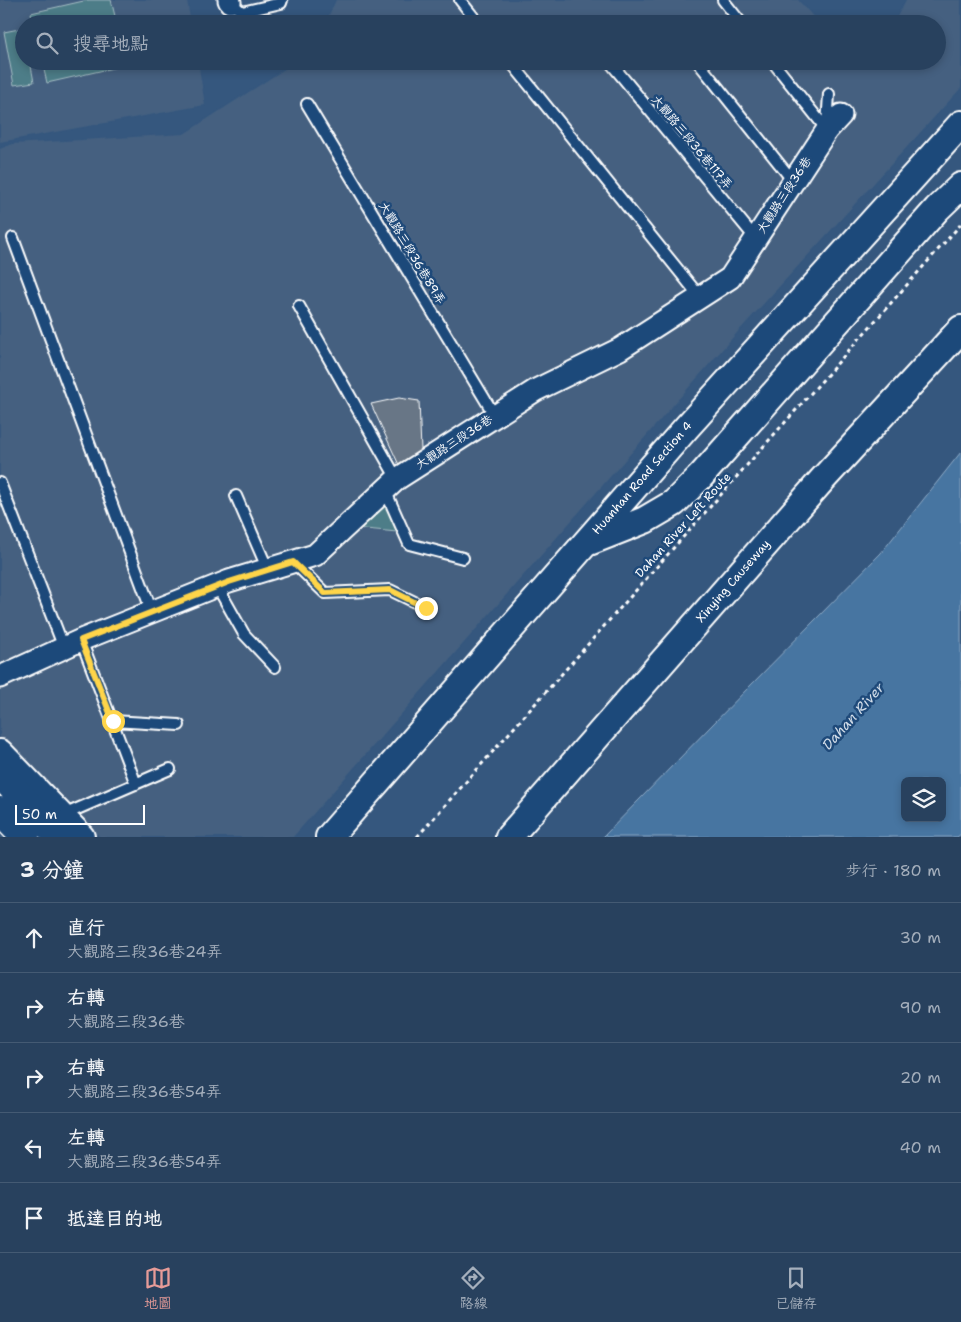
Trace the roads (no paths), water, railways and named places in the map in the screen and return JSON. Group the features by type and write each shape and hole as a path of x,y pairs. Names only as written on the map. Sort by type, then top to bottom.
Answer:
{"main road":[{"path":"0,774 60,827"},
{"path":"0,811 25,837"}],"street":[{"name":"大觀路三段36巷","path":"0,677 72,644 217,586 315,555 391,484 536,390 620,349 730,278 834,122"},
{"name":"Huanhan Road Section 4","path":"329,837 686,428 961,124"},
{"path":"584,544 645,520 674,503 937,208 961,186"},
{"name":"Xinying Causeway","path":"509,837 822,480 961,329"},
{"path":"0,753 60,827 81,837"}],"lane":[{"path":"229,1 242,12 281,2 282,0"},
{"path":"460,0 472,15"},
{"path":"723,0 735,15"},
{"path":"517,70 700,297"},
{"name":"大觀路三段36巷117弄","path":"616,70 756,238"},
{"path":"704,70 793,181"},
{"path":"781,70 834,122"},
{"path":"829,94 834,122"},
{"name":"大觀路三段36巷89弄","path":"307,104 495,416"},
{"path":"12,238 152,612"},
{"path":"299,306 391,484 409,544 463,558"},
{"path":"0,483 72,644 113,721 136,784"},
{"path":"236,496 268,570"},
{"path":"293,562 325,593 390,590 426,608"},
{"path":"217,586 244,634 275,667"},
{"path":"113,721 179,725"},
{"path":"60,827 136,784 170,769"}],"water":[{"name":"Dahan River","path":"961,452 961,834 957,837 603,837 881,553"}]}
